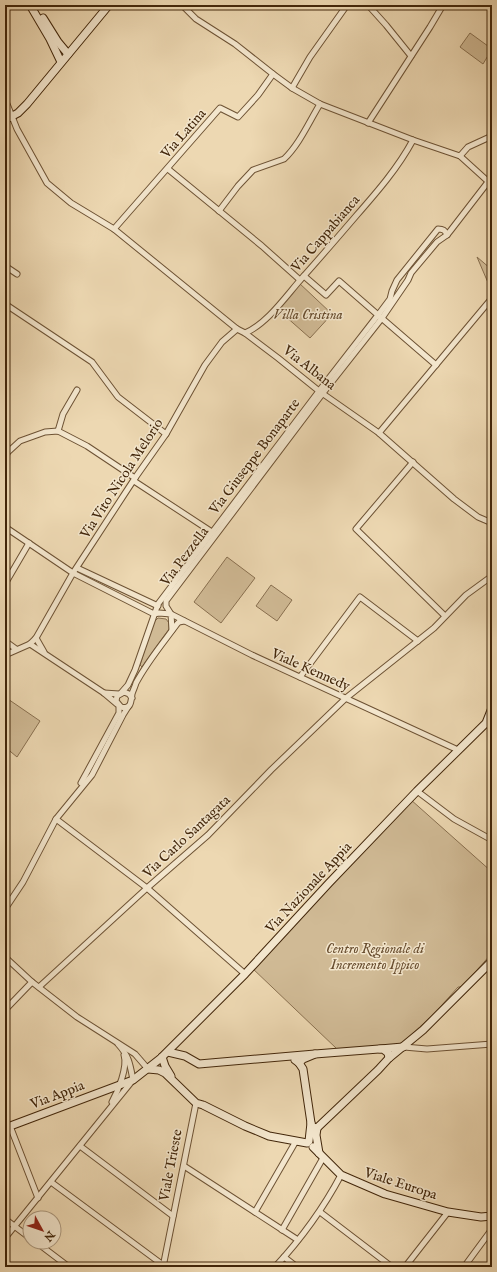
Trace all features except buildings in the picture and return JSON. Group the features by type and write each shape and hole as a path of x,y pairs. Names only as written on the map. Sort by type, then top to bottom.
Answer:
{"street":[{"path":"30,5 50,39 61,62"},
{"path":"35,5 58,42 68,54"},
{"path":"7,118 18,113 27,104 109,5"},
{"path":"182,5 197,20 235,44 292,88 320,104 413,140 460,156 491,184 446,235 426,254 411,273 408,280 378,315"},
{"path":"292,88 310,57 347,5"},
{"path":"368,5 411,56"},
{"path":"368,123 442,5"},
{"name":"Via Latina","path":"114,229 220,108 238,117 258,95 272,74"},
{"name":"Via Albana","path":"5,99 7,118 17,129 48,183 71,203 114,229 237,329 245,333 321,392 379,433 454,499 478,517 492,523"},
{"path":"219,211 238,186 253,170 284,159 287,156 299,140 320,104"},
{"path":"460,156 468,147 492,136"},
{"name":"Via Cappabianca","path":"245,333 253,330 276,309 389,178 406,154 413,140"},
{"path":"168,169 302,278 326,295 339,281 436,365"},
{"path":"321,392 390,299 394,287 401,275 438,229 445,231 446,235"},
{"path":"5,266 17,274"},
{"path":"394,287 400,290"},
{"path":"379,433 492,298"},
{"path":"5,304 92,362 118,398 166,434"},
{"name":"Via Vito Nicola Melorio","path":"30,644 36,638 73,573 134,479 166,434 205,366 222,342 237,329"},
{"path":"58,431 63,414 77,390"},
{"name":"Via Pezzella","path":"171,614 166,606 166,599 321,392"},
{"path":"5,457 8,452 20,441 45,432 58,431 87,446 214,533"},
{"path":"413,462 356,529 445,616"},
{"path":"5,527 73,573 154,614 171,614 171,632"},
{"name":"Via Giuseppe Bonaparte","path":"120,694 128,685 135,670 158,606 214,533"},
{"path":"5,584 29,543"},
{"path":"77,568 158,606"},
{"name":"Via Carlo Santagata","path":"39,987 147,888 208,835 271,770 346,698 434,628 466,596 492,576"},
{"path":"300,677 360,597 418,641"},
{"name":"Viale Kennedy","path":"171,614 252,655 458,750"},
{"path":"5,909 23,882 56,819 92,774 123,715 132,703 132,693 142,674 171,632 179,622 184,621"},
{"path":"36,638 44,653"},
{"path":"5,641 16,649"},
{"path":"5,655 30,644 104,693 118,705 123,708 128,707"},
{"path":"135,670 142,674"},
{"path":"104,693 126,693 132,698"},
{"path":"67,806 84,779 116,720 119,713 116,699 120,694"},
{"path":"490,722 492,708"},
{"name":"Via Nazionale Appia","path":"148,1069 245,974 329,883 458,750 490,722"},
{"path":"417,792 454,819 492,840"},
{"path":"56,819 147,888 245,974"},
{"path":"5,912 9,903"},
{"path":"5,957 8,962 77,1017 135,1054 148,1069 159,1070 172,1078"},
{"path":"282,1230 321,1155 317,1143 317,1128 389,1058 423,1030 492,961"},
{"path":"5,1010 32,982"},
{"path":"177,1041 185,1056"},
{"path":"5,1238 133,1080 130,1062 126,1053 118,1044"},
{"path":"107,1113 117,1092 126,1059 124,1052 118,1044"},
{"path":"288,1056 299,1063 303,1070 311,1123 310,1144 269,1136 208,1107 196,1103 172,1078 165,1066 165,1054 185,1056 199,1064 288,1056 379,1049 404,1046 428,1049 492,1044"},
{"path":"379,1049 383,1049 388,1053 389,1058"},
{"path":"299,1063 303,1059 315,1054"},
{"name":"Via Appia","path":"8,1127 133,1080 148,1069"},
{"name":"Viale Trieste","path":"163,1266 196,1103"},
{"path":"311,1123 312,1127 317,1128"},
{"path":"8,1127 38,1198"},
{"path":"255,1212 296,1141"},
{"name":"Viale Europa","path":"310,1144 341,1175 385,1194 448,1212 481,1217 492,1216"},
{"path":"80,1146 173,1216"},
{"path":"184,1166 298,1240"},
{"path":"275,1267 320,1212 341,1175"},
{"path":"51,1182 163,1266"},
{"path":"320,1212 392,1267"},
{"path":"405,1267 448,1212"},
{"path":"5,1219 22,1232"},
{"path":"464,1267 492,1229"},
{"path":"47,1250 69,1267"},
{"path":"284,1257 297,1267"}],"green space":[{"path":"470,33 492,49 483,64 460,47"},
{"path":"477,257 491,269 489,272 492,275 492,282 489,285"},
{"name":"Villa Cristina","path":"298,282 332,314 310,338 276,308"},
{"path":"227,557 255,578 221,623 194,602"},
{"path":"271,585 292,600 277,621 256,606"},
{"path":"158,618 166,619 169,623 169,629 142,667 140,665 153,623"},
{"path":"5,697 40,721 17,757 5,747"},
{"name":"Centro Regionale di Incremento Ippico","path":"410,799 492,872 492,953 462,987 458,987 434,1014 400,1045 337,1049 251,967"}]}
